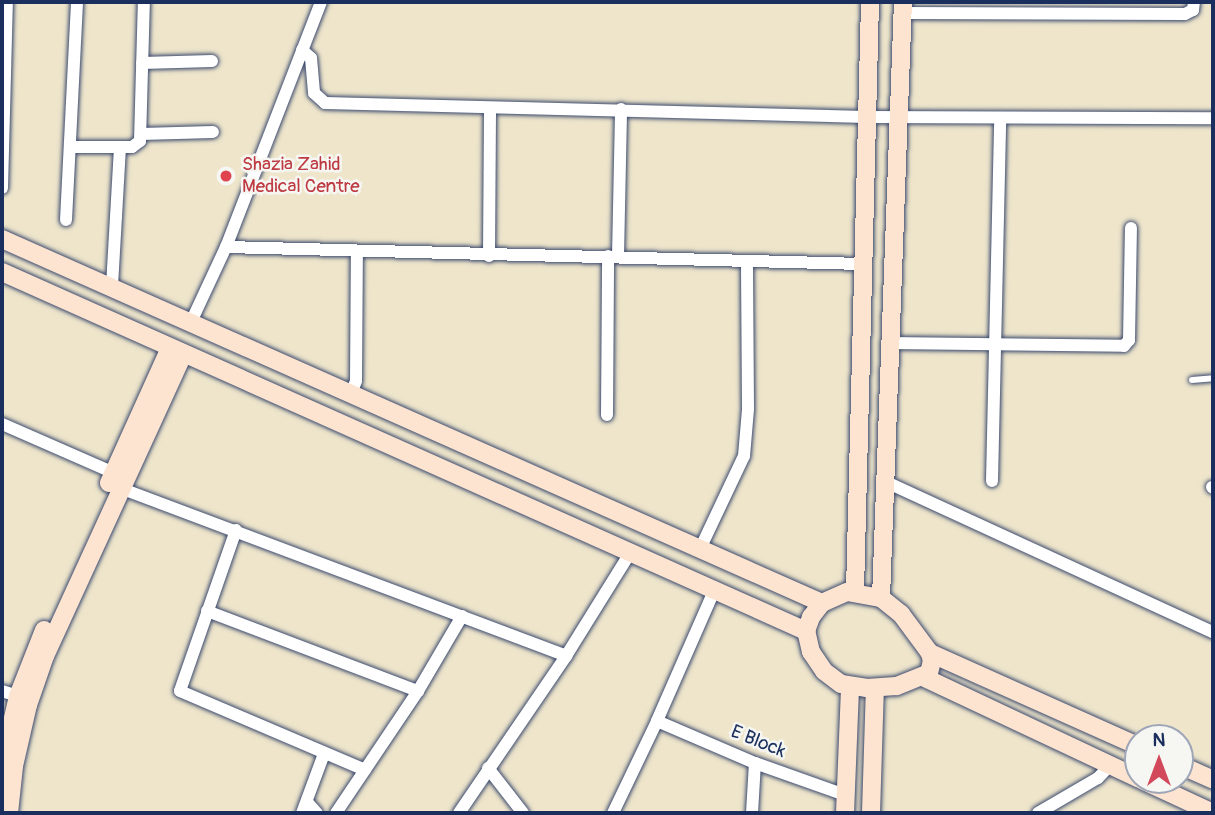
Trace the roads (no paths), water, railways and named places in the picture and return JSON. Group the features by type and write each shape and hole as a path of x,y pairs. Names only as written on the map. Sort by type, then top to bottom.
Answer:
{"street":[{"path":"2,188 7,2"},
{"path":"66,220 72,147 77,2"},
{"path":"72,147 137,145 141,134 144,2"},
{"path":"191,322 226,247 321,2"},
{"path":"855,592 870,2"},
{"path":"881,598 902,7 1185,14 1193,10 1194,2"},
{"path":"302,50 311,58 314,93 325,103 866,117 1213,120"},
{"path":"142,64 212,61"},
{"path":"489,256 490,108"},
{"path":"607,415 621,109"},
{"path":"992,481 1000,118"},
{"path":"141,134 213,132"},
{"path":"114,321 120,290 120,147"},
{"path":"890,343 1124,346 1129,340 1131,228"},
{"path":"2,239 822,603"},
{"path":"226,247 357,253 613,256 863,264"},
{"path":"351,394 356,381 357,253"},
{"path":"699,549 744,456 748,409 747,261"},
{"path":"2,272 806,631"},
{"path":"238,378 252,348"},
{"path":"2,766 17,696 34,652 177,351"},
{"path":"285,398 301,371"},
{"path":"2,424 117,480 236,530 566,656"},
{"path":"884,481 1213,632"},
{"path":"236,530 180,691 365,770"},
{"path":"459,813 566,656 630,553"},
{"path":"613,813 657,721 714,590"},
{"path":"855,592 881,598 909,621 930,653 932,667 923,677 875,688 850,687 836,681 817,663 808,645 806,631 822,603 836,594 855,592"},
{"path":"207,611 418,691"},
{"path":"336,813 418,691 462,616"},
{"path":"930,653 1124,740"},
{"path":"923,677 1124,772"},
{"path":"845,804 850,687"},
{"path":"871,813 875,688"},
{"path":"2,810 10,813 17,696"},
{"name":"E Block","path":"657,721 845,804"},
{"path":"317,813 304,808 324,754"},
{"path":"752,813 755,763"},
{"path":"1038,813 1098,778 1110,765"},
{"path":"488,768 523,813"},
{"path":"1194,771 1213,780"},
{"path":"1172,794 1213,813"}],"lane":[{"path":"1192,380 1213,379"}],"place":[{"name":"Shazia Zahid Medical Centre","path":"226,176"}]}
